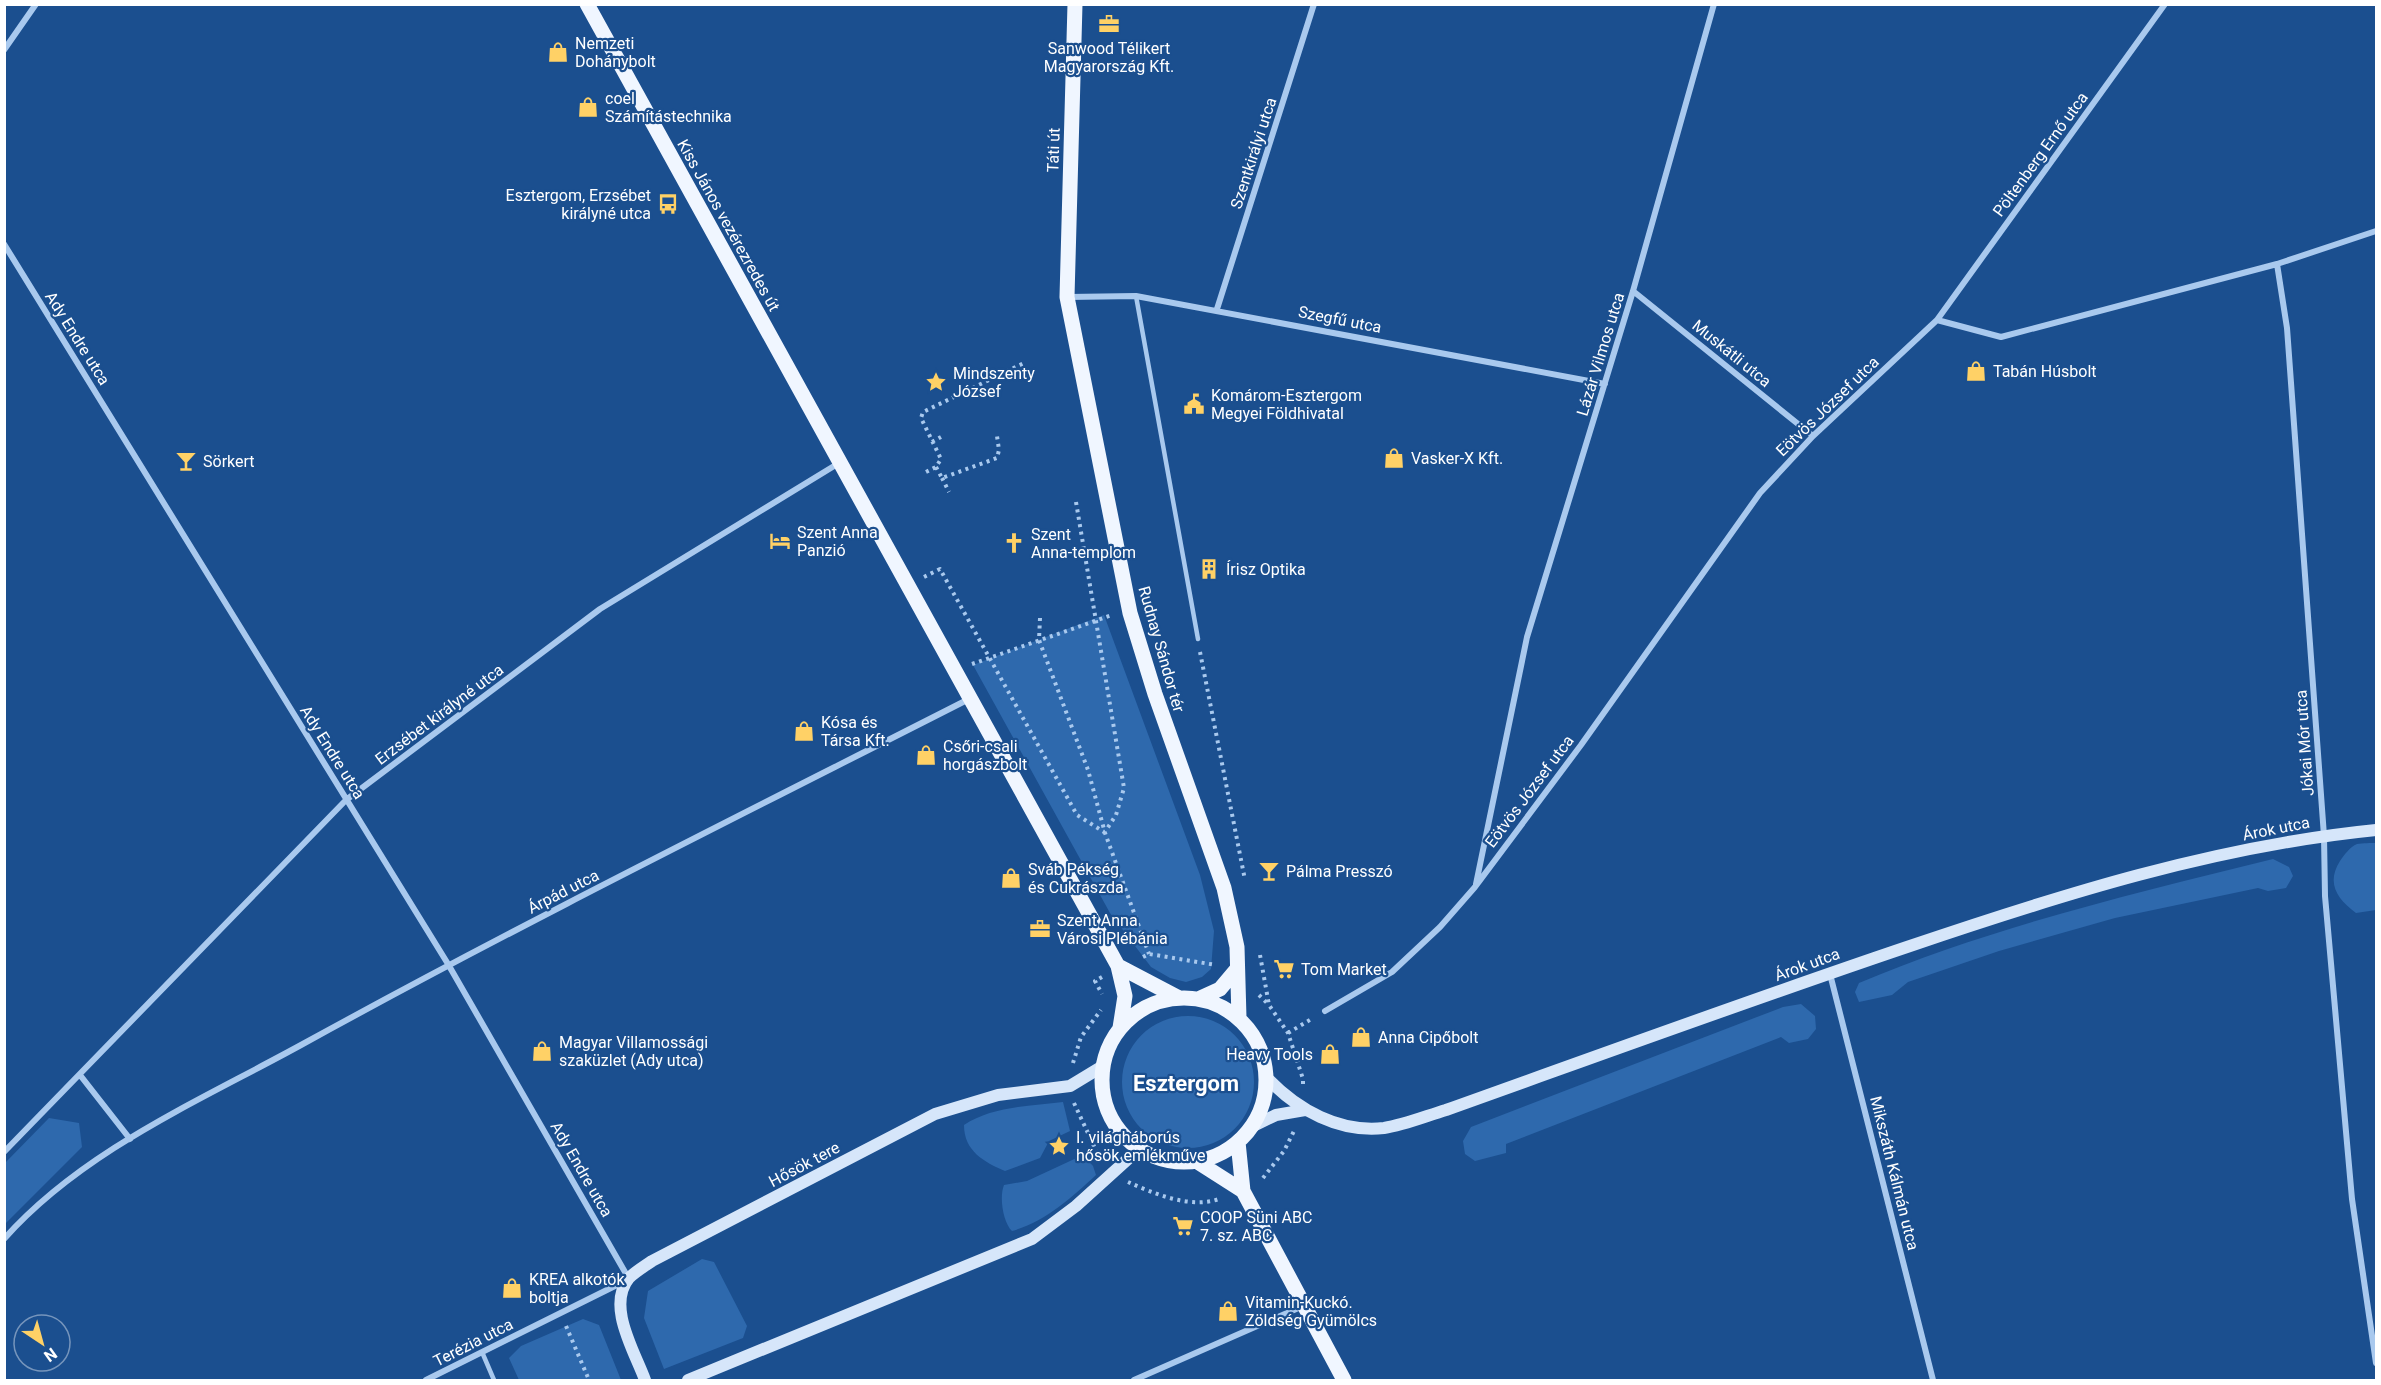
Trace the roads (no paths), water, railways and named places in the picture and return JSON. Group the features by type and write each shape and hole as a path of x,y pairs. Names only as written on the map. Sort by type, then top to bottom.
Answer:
{"main road":[{"name":"Kiss János vezérezredes út","path":"587,4 840,463"},
{"name":"Táti út","path":"1067,297 1076,4"},
{"name":"Rudnay Sándor tér","path":"1067,297 1130,609 1155,694 1224,888 1237,947 1239,1018"},
{"path":"840,463 1118,966 1125,996 1120,1028"},
{"name":"Árok utca","path":"1269,1079 1286,1097 1305,1110 1336,1123 1384,1128 1446,1110 1829,973 2016,910 2191,861 2324,836 2376,830"},
{"path":"1118,966 1179,998"},
{"path":"1198,999 1220,989 1236,970"},
{"path":"1179,998 1198,999 1220,1005 1239,1018 1261,1049 1269,1079 1261,1108 1251,1127 1238,1142 1218,1154 1196,1161 1176,1162 1156,1157 1139,1149 1121,1133 1109,1113 1102,1090 1103,1066 1109,1046 1120,1028 1137,1013 1147,1007 1179,998"},
{"name":"Hősök tere","path":"629,1279 652,1261 935,1114 998,1095 1070,1086 1103,1066"},
{"path":"1251,1127 1276,1115 1305,1110"},
{"path":"1238,1142 1243,1191 1344,1380"},
{"path":"688,1380 1032,1239 1139,1149"},
{"path":"1196,1161 1243,1191"},
{"path":"629,1279 620,1301 623,1322 645,1380"}],"street":[{"path":"4,50 36,4"},
{"name":"Szentkirályi utca","path":"1217,309 1314,4"},
{"name":"Lázár Vilmos utca","path":"1510,711 1527,637 1633,291 1714,4"},
{"name":"Pöltenberg Ernő utca","path":"1937,320 2165,4"},
{"path":"1937,320 2001,337 2277,264 2376,231"},
{"name":"Ady Endre utca","path":"4,244 448,964 629,1279"},
{"name":"Jókai Mór utca","path":"2277,264 2287,328 2324,836 2325,896 2352,1199 2376,1363"},
{"name":"Muskátli utca","path":"1633,291 1813,436"},
{"name":"Szegfű utca","path":"1067,297 1136,296 1217,309 1605,384"},
{"name":"Eötvös József utca","path":"1325,1011 1392,972 1440,927 1475,887 1581,745 1760,493 1813,436 1937,320"},
{"name":"Erzsébet királyné utca","path":"4,1152 346,800 600,609 840,463"},
{"name":"Árpád utca","path":"130,1139 448,964 969,699"},
{"name":"Eötvös József utca","path":"1475,887 1510,711"},
{"name":"Mikszáth Kálmán utca","path":"1829,973 1933,1380"},
{"path":"4,1239 30,1210 96,1158 130,1139 80,1075"},
{"name":"Terézia utca","path":"426,1380 629,1279"},
{"path":"1134,1380 1304,1306"}],"lane":[{"path":"1136,296 1198,639"},
{"path":"482,1352 494,1380"}],"place":[{"name":"Sanwood Télikert Magyarország Kft.","path":"1109,24"},
{"name":"Nemzeti Dohánybolt","path":"558,52"},
{"name":"coel Számítástechnika","path":"588,107"},
{"name":"Esztergom, Erzsébet királyné utca","path":"668,204"},
{"name":"Tabán Húsbolt","path":"1976,371"},
{"name":"Mindszenty József","path":"936,382"},
{"name":"Komárom-Esztergom Megyei Földhivatal","path":"1194,404"},
{"name":"Vasker-X Kft.","path":"1394,458"},
{"name":"Sörkert","path":"186,461"},
{"name":"Szent Anna Panzió","path":"780,541"},
{"name":"Szent Anna-templom","path":"1014,543"},
{"name":"Írisz Optika","path":"1209,569"},
{"name":"Kósa és Társa Kft.","path":"804,731"},
{"name":"Csőri-csali horgászbolt","path":"926,755"},
{"name":"Pálma Presszó","path":"1269,871"},
{"name":"Sváb Pékség és Cukrászda","path":"1011,878"},
{"name":"Szent Anna Városi Plébánia","path":"1040,929"},
{"name":"Tom Market","path":"1284,969"},
{"name":"Anna Cipőbolt","path":"1361,1037"},
{"name":"Magyar Villamossági szaküzlet (Ady utca)","path":"542,1051"},
{"name":"Heavy Tools","path":"1330,1054"},
{"name":"I. világháborús hősök emlékműve","path":"1059,1146"},
{"name":"COOP Süni ABC 7. sz. ABC","path":"1183,1226"},
{"name":"KREA alkotók boltja","path":"512,1288"},
{"name":"Vitamin-Kuckó. Zöldség Gyümölcs","path":"1228,1311"}],"district":[{"name":"Esztergom","path":"1186,1083"}]}
